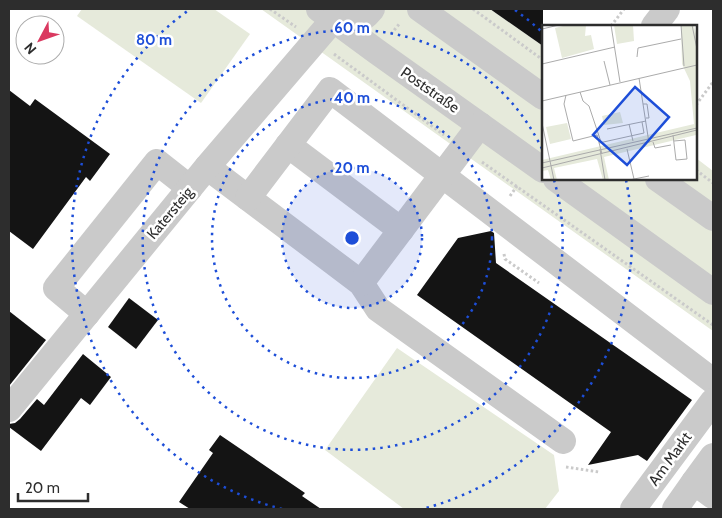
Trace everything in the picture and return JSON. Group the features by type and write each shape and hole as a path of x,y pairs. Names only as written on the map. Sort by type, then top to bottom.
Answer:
{"street":[{"path":"327,12 350,23 362,19 372,9"},
{"path":"420,9 542,96"},
{"path":"655,25 667,9"},
{"name":"Katersteig","path":"9,409 207,167 316,41 327,12"},
{"name":"Poststraße","path":"327,12 542,169"},
{"path":"248,198 330,90 713,381"},
{"path":"360,283 480,125"},
{"path":"288,145 401,230"},
{"path":"87,314 56,288 157,162 190,188"},
{"path":"207,167 360,283 378,309 563,441"},
{"path":"557,180 713,292"},
{"path":"659,180 713,218"},
{"name":"Am Markt","path":"633,509 710,405"},
{"path":"675,509 704,489 713,456"}],"path":[{"path":"270,9 713,325"},
{"path":"473,9 542,59"},
{"path":"612,25 624,9"},
{"path":"697,104 713,82"},
{"path":"697,171 713,183"},
{"path":"566,467 599,472"}],"shaded area":[{"path":"82,9 214,9 250,34 201,103 77,16"},
{"path":"261,9 490,9 542,45 542,180 697,180 697,159 713,171 713,331"},
{"path":"397,348 554,455 559,491 545,509 404,509 325,450"}],"building":[{"path":"490,9 543,9 542,45"},
{"path":"9,90 30,106 35,99 110,154 90,181 86,177 33,249 9,231"},
{"path":"491,231 494,233 496,263 692,400 647,461 638,455 588,465 611,432 417,295 458,238"},
{"path":"129,298 158,320 136,349 108,327"},
{"path":"9,311 46,340 9,386"},
{"path":"83,354 111,377 90,405 81,398 41,451 9,427 9,424 15,423 20,419 37,399 44,405"},
{"path":"220,435 305,493 302,496 321,509 190,509 179,502 213,453 209,450"}]}
